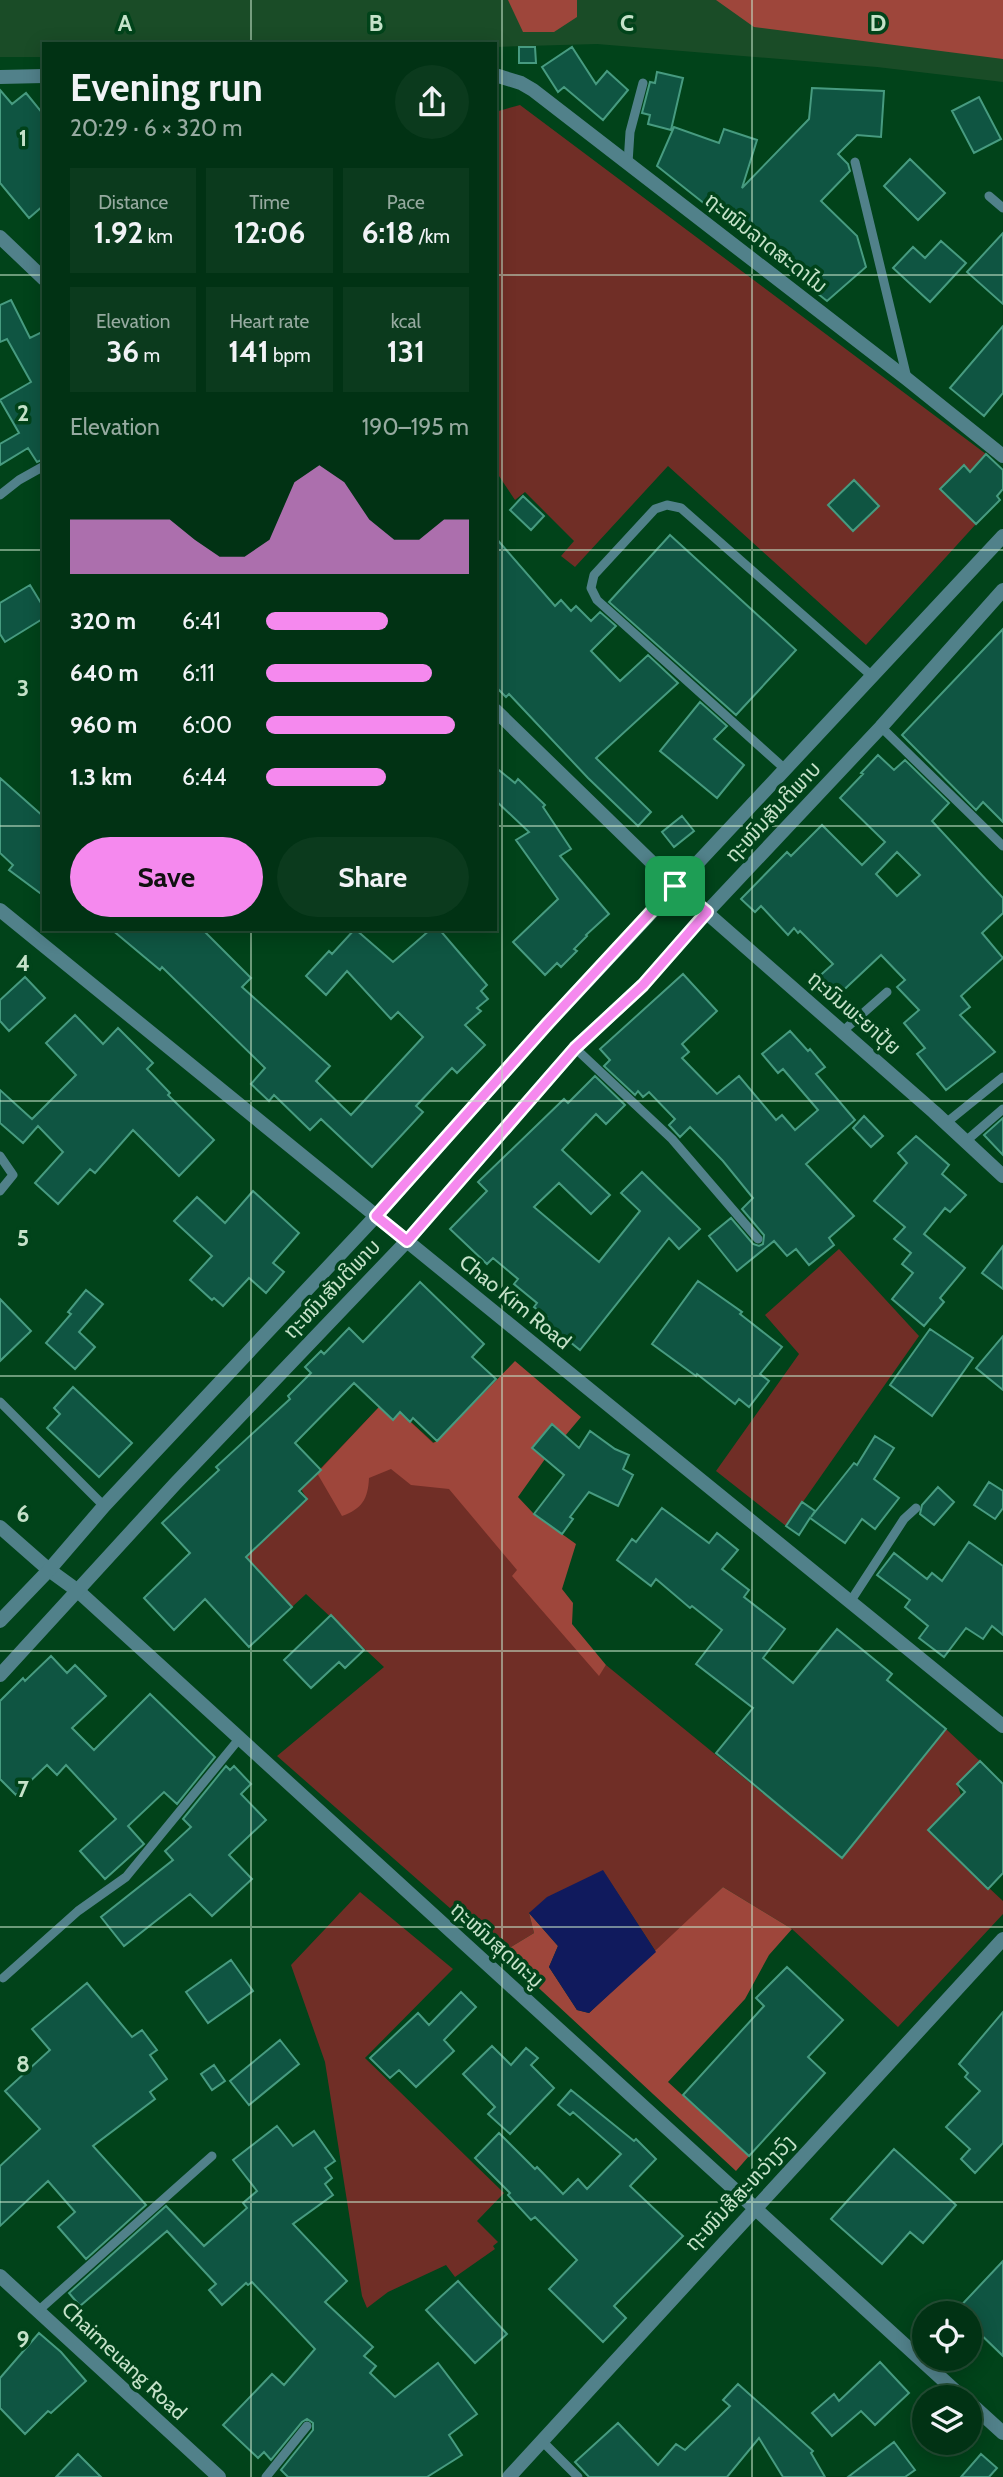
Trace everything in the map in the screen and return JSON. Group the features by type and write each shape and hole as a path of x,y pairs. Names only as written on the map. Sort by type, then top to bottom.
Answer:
{"street":[{"path":"0,77 42,76"},
{"name":"ຖະໜົນລາດສະດາໄນ","path":"497,76 533,90 1003,456"},
{"path":"0,237 42,277"},
{"name":"ຖະໜົນສັນຕິພາບ","path":"0,1621 376,1216 548,1023 1003,536"},
{"name":"ຖະໜົນສັນຕິພາບ","path":"0,1675 175,1484 407,1241 575,1048 643,985 707,912 881,727 1003,590"},
{"name":"ຖະນົນພະຍາປຸ້ຍ","path":"497,712 675,886 843,1031 1003,1176"},
{"name":"Chao Kim Road","path":"0,910 1003,1726"},
{"name":"ຖະໜົນສຸດທະນູ","path":"0,1527 49,1570 78,1591 949,2385"},
{"name":"ຖະໜົນສີສະຫວ່າງວົງ","path":"509,2477 1003,1939"},
{"name":"Chaimeuang Road","path":"0,2276 219,2477"},
{"path":"982,2414 1003,2433"}],"lane":[{"path":"628,163 630,132 643,83"},
{"path":"855,162 907,379"},
{"path":"989,196 1003,208"},
{"path":"0,495 42,467"},
{"path":"785,769 597,600 590,588 593,576 655,509 667,505 681,508 872,676"},
{"path":"881,727 1003,846"},
{"path":"843,1031 887,992"},
{"path":"575,1048 672,1139 758,1239"},
{"path":"946,1123 1003,1077"},
{"path":"966,1141 1003,1109"},
{"path":"0,1156 13,1175 0,1191"},
{"path":"0,1402 104,1506"},
{"path":"849,1602 904,1519 916,1507"},
{"path":"4,1978 78,1912 126,1877 239,1739"},
{"path":"38,2311 212,2156"},
{"path":"266,2477 307,2427"},
{"path":"542,2441 578,2477"}],"shaded area":[{"path":"0,0 1003,0 1003,82 877,67 597,44 497,47 497,42 42,42 42,57 0,57"},
{"path":"508,0 577,0 577,17 554,32 523,32"},
{"path":"716,0 1003,0 1003,59 754,27"},
{"path":"520,105 986,454 970,472 963,465 940,489 976,524 866,645 668,466 575,567 561,556 574,541 525,492 515,500 497,473 497,111","holes":["854,480 879,506 853,531 828,505"]},
{"path":"839,1249 919,1336 786,1526 716,1471 799,1354 765,1315"},
{"path":"515,1361 581,1417 565,1436 552,1424 532,1447 545,1459 518,1497 534,1514 576,1544 562,1589 573,1603 572,1624 606,1665 599,1676 512,1576 517,1570 449,1489 411,1485 391,1469 369,1478 363,1502 355,1510 342,1516 317,1473 379,1407 393,1420 400,1412 433,1443 437,1441"},
{"path":"379,1407 393,1420 400,1412 434,1443 599,1675 606,1665 842,1858 946,1729 980,1761 957,1784 961,1795 928,1831 1003,1901 1003,1914 898,2027 792,1929 723,1887 656,1952 603,1871 529,1913 534,1933 501,1953 277,1756 384,1667 306,1594 292,1607 247,1557 307,1499 301,1489"},
{"path":"603,1870 656,1952 589,2013 577,2010 549,1967 558,1946 529,1913 547,1897"},
{"path":"723,1887 792,1929 769,1955 745,1999 668,2082 749,2156 736,2171 501,1953 534,1933 529,1913 558,1946 549,1967 577,2010 589,2013"},
{"path":"360,1892 453,1969 365,2058 504,2193 477,2221 498,2242 493,2246 495,2249 455,2277 446,2265 388,2292 367,2308 362,2296 325,2062 291,1965"}],"building":[{"path":"519,47 535,47 536,63 519,63"},
{"path":"572,47 596,84 607,71 628,90 603,120 564,87 558,92 542,67"},
{"path":"657,72 683,78 671,130 648,124 650,115 642,113 650,82 655,83"},
{"path":"812,88 884,91 881,137 857,135 838,154 848,164 850,171 821,201 857,236 866,267 827,301 657,166 674,127 719,143 724,129 757,140 742,188 809,119"},
{"path":"0,90 12,104 26,93 42,113 42,207 29,218 0,183"},
{"path":"979,97 1001,139 974,153 952,111"},
{"path":"910,159 945,193 918,220 884,186"},
{"path":"1003,233 1003,304 967,272"},
{"path":"941,241 966,263 930,302 893,268 913,247 925,258"},
{"path":"11,300 30,338 42,332 42,460 37,462 28,448 0,465 0,444 19,433 0,400 31,382 7,339 0,342 0,305"},
{"path":"1003,326 1003,393 984,416 950,388"},
{"path":"986,454 1003,470 1003,489 997,496 1000,500 976,524 940,489 964,465 970,472"},
{"path":"854,480 879,506 853,531 828,505"},
{"path":"523,496 544,516 531,530 510,510"},
{"path":"670,535 796,650 736,715 609,602"},
{"path":"497,539 555,606 561,600 571,611 576,606 591,621 600,612 616,626 591,651 620,681 648,655 678,683 596,758 651,812 638,826 588,778 509,694 506,697 497,688"},
{"path":"30,585 42,605 42,619 5,642 0,634 0,603"},
{"path":"1003,629 1003,822 983,802 976,810 902,735"},
{"path":"700,702 727,726 714,739 744,765 717,798 660,751"},
{"path":"878,755 894,770 905,760 949,803 932,821 1003,898 1003,913 982,933 1003,958 961,996 970,1007 960,1015 995,1052 946,1090 917,1054 925,1048 904,1023 919,1010 897,987 905,980 881,955 833,1000 815,980 833,964 800,931 798,933 794,928 788,935 761,906 755,912 741,899 787,852 791,856 822,825 862,865 885,842 840,798 863,774 861,773","holes":["897,852 920,875 897,896 876,874"]},
{"path":"497,769 515,783 518,779 545,805 543,807 571,849 560,856 609,914 586,935 574,949 577,951 561,967 557,963 545,975 513,942 558,899 516,840 529,832 497,802"},
{"path":"0,778 42,815 42,895 9,870 13,865 0,853"},
{"path":"682,816 694,831 674,847 662,832"},
{"path":"113,931 204,931 251,978 242,987 330,1066 316,1081 351,1115 423,1037 398,1012 391,1019 347,971 326,995 306,976 329,951 332,954 353,931 357,931 393,962 429,931 441,931 487,985 481,991 488,999 477,1008 481,1011 465,1025 485,1045 457,1073 452,1068 416,1106 423,1112 372,1167 321,1119 310,1130 274,1095 269,1101 251,1084 265,1068 162,967 160,970"},
{"path":"683,974 717,1011 682,1044 689,1052 682,1058 717,1094 739,1076 776,1120 782,1115 795,1130 818,1110 783,1069 778,1073 762,1054 790,1031 825,1067 816,1074 855,1120 806,1164 854,1216 829,1238 834,1245 809,1265 796,1249 787,1256 774,1241 737,1271 709,1236 731,1218 753,1244 763,1244 764,1235 742,1209 753,1198 723,1161 690,1127 680,1137 669,1125 675,1119 649,1092 643,1097 638,1091 635,1095 604,1066 610,1060 600,1049"},
{"path":"25,977 45,998 9,1031 0,1021 0,1000"},
{"path":"75,1015 103,1044 118,1028 153,1063 147,1069 170,1093 168,1095 214,1140 179,1176 133,1130 95,1173 90,1169 58,1204 35,1183 63,1152 38,1126 23,1143 0,1123 0,1090 32,1119 76,1075 46,1043"},
{"path":"595,1076 625,1105 606,1124 596,1114 562,1150 610,1195 591,1214 559,1183 534,1207 599,1262 640,1211 621,1193 642,1172 700,1229 679,1249 669,1238 580,1350 544,1321 547,1317 534,1307 537,1303 514,1284 518,1279 493,1258 487,1264 450,1229 487,1191 478,1182 564,1099 568,1103"},
{"path":"864,1116 883,1136 871,1147 853,1128"},
{"path":"1003,1118 1003,1155 984,1135"},
{"path":"916,1136 949,1165 942,1174 966,1195 950,1212 945,1208 924,1234 965,1268 940,1298 944,1302 924,1326 892,1299 913,1273 902,1264 911,1253 894,1239 905,1227 874,1201 907,1163 898,1153"},
{"path":"253,1191 299,1233 273,1263 284,1272 266,1293 249,1278 223,1306 190,1280 212,1256 174,1221 197,1197 225,1223"},
{"path":"1003,1246 1003,1289 982,1273"},
{"path":"698,1281 742,1312 740,1314 782,1347 760,1374 769,1381 749,1407 739,1399 735,1404 652,1344"},
{"path":"420,1282 484,1344 472,1357 496,1379 437,1441 413,1418 410,1422 400,1412 393,1420 354,1383 295,1443 321,1470 299,1491 307,1499 246,1557 292,1607 249,1647 205,1599 174,1630 144,1598 190,1553 162,1523 219,1470 216,1467 290,1399 288,1396 311,1373 305,1367 321,1351 324,1354 349,1328 363,1342"},
{"path":"86,1290 103,1304 79,1332 95,1347 75,1369 46,1343 71,1314 68,1312"},
{"path":"0,1299 31,1331 0,1361"},
{"path":"930,1329 973,1358 932,1416 890,1385"},
{"path":"1003,1336 1003,1390 976,1368"},
{"path":"73,1387 132,1443 99,1477 47,1428 60,1414 54,1408"},
{"path":"552,1424 579,1448 590,1431 615,1449 629,1455 623,1469 633,1475 618,1506 589,1492 570,1517 573,1519 562,1534 534,1514 564,1475 532,1448"},
{"path":"875,1436 894,1448 874,1479 899,1498 875,1529 862,1519 845,1543 810,1518 799,1535 786,1526 802,1502 815,1511 811,1517 854,1463 857,1465"},
{"path":"989,1482 1003,1491 1003,1508 995,1519 974,1505"},
{"path":"938,1487 954,1502 934,1525 920,1514 922,1505"},
{"path":"662,1508 709,1543 717,1533 738,1550 722,1569 749,1590 744,1597 785,1629 763,1658 793,1683 837,1629 892,1674 887,1680 946,1729 842,1858 716,1753 753,1708 696,1664 722,1630 692,1606 690,1608 656,1579 651,1586 617,1560 632,1539 636,1542"},
{"path":"969,1542 1003,1566 1003,1635 992,1626 983,1639 966,1628 944,1657 919,1638 928,1626 905,1607 910,1600 877,1575 894,1553 927,1579 932,1573 942,1581"},
{"path":"331,1615 364,1650 345,1668 339,1662 311,1688 284,1660"},
{"path":"51,1656 67,1673 75,1665 106,1696 72,1728 94,1750 150,1694 215,1757 177,1804 164,1792 128,1826 144,1844 105,1879 80,1851 116,1819 66,1765 57,1775 47,1765 16,1795 0,1779 0,1701"},
{"path":"980,1761 1003,1784 1003,1873 988,1889 928,1830 965,1792 957,1784"},
{"path":"226,1766 230,1770 234,1766 251,1784 241,1794 266,1820 229,1855 252,1879 212,1916 190,1894 124,1946 101,1917 173,1860 165,1851 191,1827 183,1819"},
{"path":"231,1960 253,1991 208,2023 186,1992"},
{"path":"787,1967 843,2020 808,2057 825,2073 749,2156 683,2095 764,2006 756,1998"},
{"path":"87,1983 132,2037 142,2030 157,2050 150,2055 167,2079 150,2092 155,2099 93,2146 146,2205 86,2259 58,2227 75,2212 48,2181 0,2226 0,2166 40,2129 5,2091 50,2050 32,2029"},
{"path":"461,1992 476,2007 444,2040 454,2051 416,2087 399,2070 390,2078 370,2058 418,2013 429,2025"},
{"path":"1003,2012 1003,2143 975,2173 961,2159 970,2149 946,2127 980,2091 965,2077 968,2073 959,2064"},
{"path":"280,2040 299,2064 249,2105 230,2081"},
{"path":"492,2046 511,2065 526,2048 538,2058 531,2065 554,2088 510,2134 488,2114 495,2107 463,2074"},
{"path":"214,2065 225,2081 212,2090 201,2074"},
{"path":"571,2090 634,2141 636,2139 656,2159 630,2186 683,2236 614,2306 626,2318 603,2342 549,2289 577,2260 535,2217 531,2220 508,2195 510,2193 475,2158 499,2133 563,2194 578,2179 587,2189 621,2154 573,2112 570,2115 558,2105"},
{"path":"277,2126 293,2146 314,2131 335,2161 325,2168 332,2178 325,2184 333,2195 293,2224 347,2281 325,2302 373,2347 364,2356 376,2366 370,2373 395,2397 438,2363 477,2414 449,2435 462,2455 427,2477 288,2477 281,2470 313,2430 313,2423 307,2419 302,2422 271,2460 264,2452 258,2458 223,2425 272,2374 284,2385 315,2349 252,2282 248,2285 246,2283 222,2305 209,2290 216,2284 167,2231 80,2306 69,2293 166,2206 204,2246 247,2208 243,2203 257,2191 233,2160"},
{"path":"894,2149 956,2205 923,2243 910,2232 882,2264 831,2219"},
{"path":"1003,2261 1003,2356 982,2336 982,2301 965,2301"},
{"path":"458,2281 507,2334 475,2363 426,2310"},
{"path":"39,2333 61,2352 86,2381 51,2413 48,2411 25,2434 0,2408 0,2378"},
{"path":"880,2362 909,2393 875,2425 861,2411 832,2436 812,2413 834,2394 839,2401"},
{"path":"738,2384 813,2451 811,2453 825,2477 783,2477 759,2438 727,2477 589,2477 575,2462 618,2423 658,2465 676,2444 685,2450 730,2406 723,2400"},
{"path":"894,2442 915,2470 905,2477 848,2477"},
{"path":"78,2454 101,2477 56,2477"},
{"path":"980,2455 997,2468 989,2477 961,2477"}],"route":[{"path":"675,886 707,912 643,985 575,1048 407,1241 376,1216 548,1023 675,886"}]}
